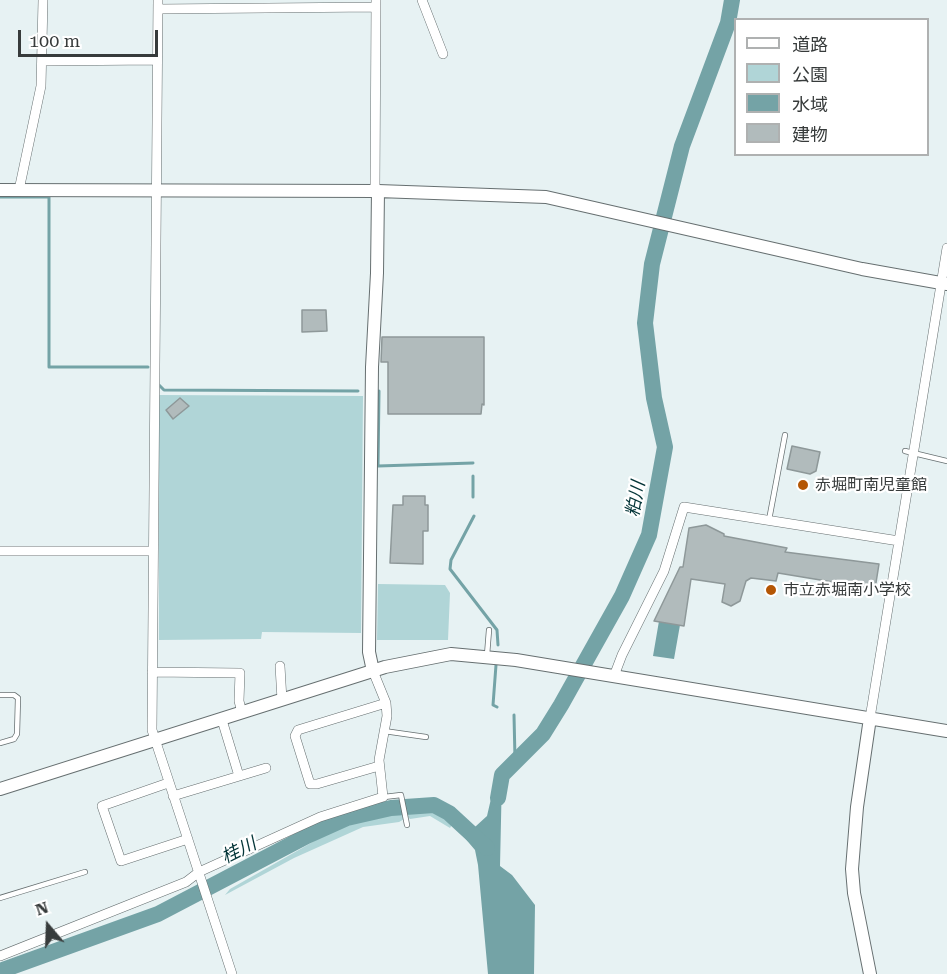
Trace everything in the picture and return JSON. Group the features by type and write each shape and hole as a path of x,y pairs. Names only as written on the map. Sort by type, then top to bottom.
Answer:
{"street":[{"path":"19,190 40,86 42,0"},
{"path":"422,0 443,54"},
{"path":"0,956 175,887 200,874 320,816 383,797 379,766 386,703 373,671 369,652 372,367 377,273 376,4 158,4 152,672 154,742 200,874 232,974"},
{"path":"42,61 157,60"},
{"path":"0,189 376,191 546,197 862,269 944,284"},
{"path":"870,974 854,893 852,869 857,807 899,541 909,451 944,284 947,248"},
{"path":"609,675 664,571 684,507 899,541"},
{"path":"0,551 153,551"},
{"path":"0,789 373,671 451,654 487,655 947,731"},
{"path":"280,666 279,692 282,700"},
{"path":"152,672 240,673 239,701 242,713"},
{"path":"379,766 318,784 310,784 295,736 298,730 386,703"},
{"path":"222,720 238,776"},
{"path":"173,796 266,768"},
{"path":"168,783 102,806 121,861 188,839"}],"lane":[{"path":"769,520 785,435"},
{"path":"909,451 947,461"},
{"path":"487,655 489,630"},
{"path":"0,695 14,695 18,699 17,734 14,739 0,743"},
{"path":"384,731 426,737"},
{"path":"383,797 402,795 407,823"},
{"path":"0,898 86,872"}],"green space":[{"path":"159,395 363,396 361,633 262,632 261,639 159,640"},
{"path":"378,584 445,585 450,593 448,640 377,640"},
{"path":"435,809 445,814 453,823 450,828 430,816 410,819 408,817 399,822 363,827 294,858 225,895 230,889 318,839 350,824 409,810"}],"water":[{"path":"659,621 680,625 674,659 653,656"},
{"path":"502,775 500,866 512,875 535,905 534,974 488,974 478,865 475,850 464,837 487,816 493,790"}],"building":[{"path":"302,310 326,310 327,331 302,332"},
{"path":"382,337 484,337 484,405 482,404 481,414 388,414 388,362 381,362"},
{"path":"180,398 189,406 173,419 166,410"},
{"path":"792,446 820,452 816,471 810,474 787,469"},
{"path":"403,496 425,496 425,505 428,505 428,531 423,531 423,564 390,563 393,505 403,505"},
{"path":"706,525 724,536 787,548 785,552 879,564 875,589 778,573 776,581 751,578 746,581 740,601 731,606 722,602 725,584 691,579 684,626 654,621 680,567 683,567 689,528"}],"waterway":[{"name":"粕川","path":"498,798 502,775 543,734 561,705 622,596 649,535 665,447 654,398 645,323 652,264 682,146 728,23 732,0"},
{"path":"0,197 49,197 49,367 148,367"},
{"path":"159,385 164,390 358,391"},
{"path":"379,391 378,466 473,463"},
{"path":"473,476 473,497"},
{"path":"474,516 451,560 450,569 497,630 498,645"},
{"path":"496,665 493,705 497,707"},
{"path":"514,715 515,759"},
{"name":"桂川","path":"0,971 158,914 307,836 347,818 391,808 434,805 449,813 487,848"}],"place":[{"name":"赤堀町南児童館","path":"803,485"},
{"name":"市立赤堀南小学校","path":"771,590"}]}
